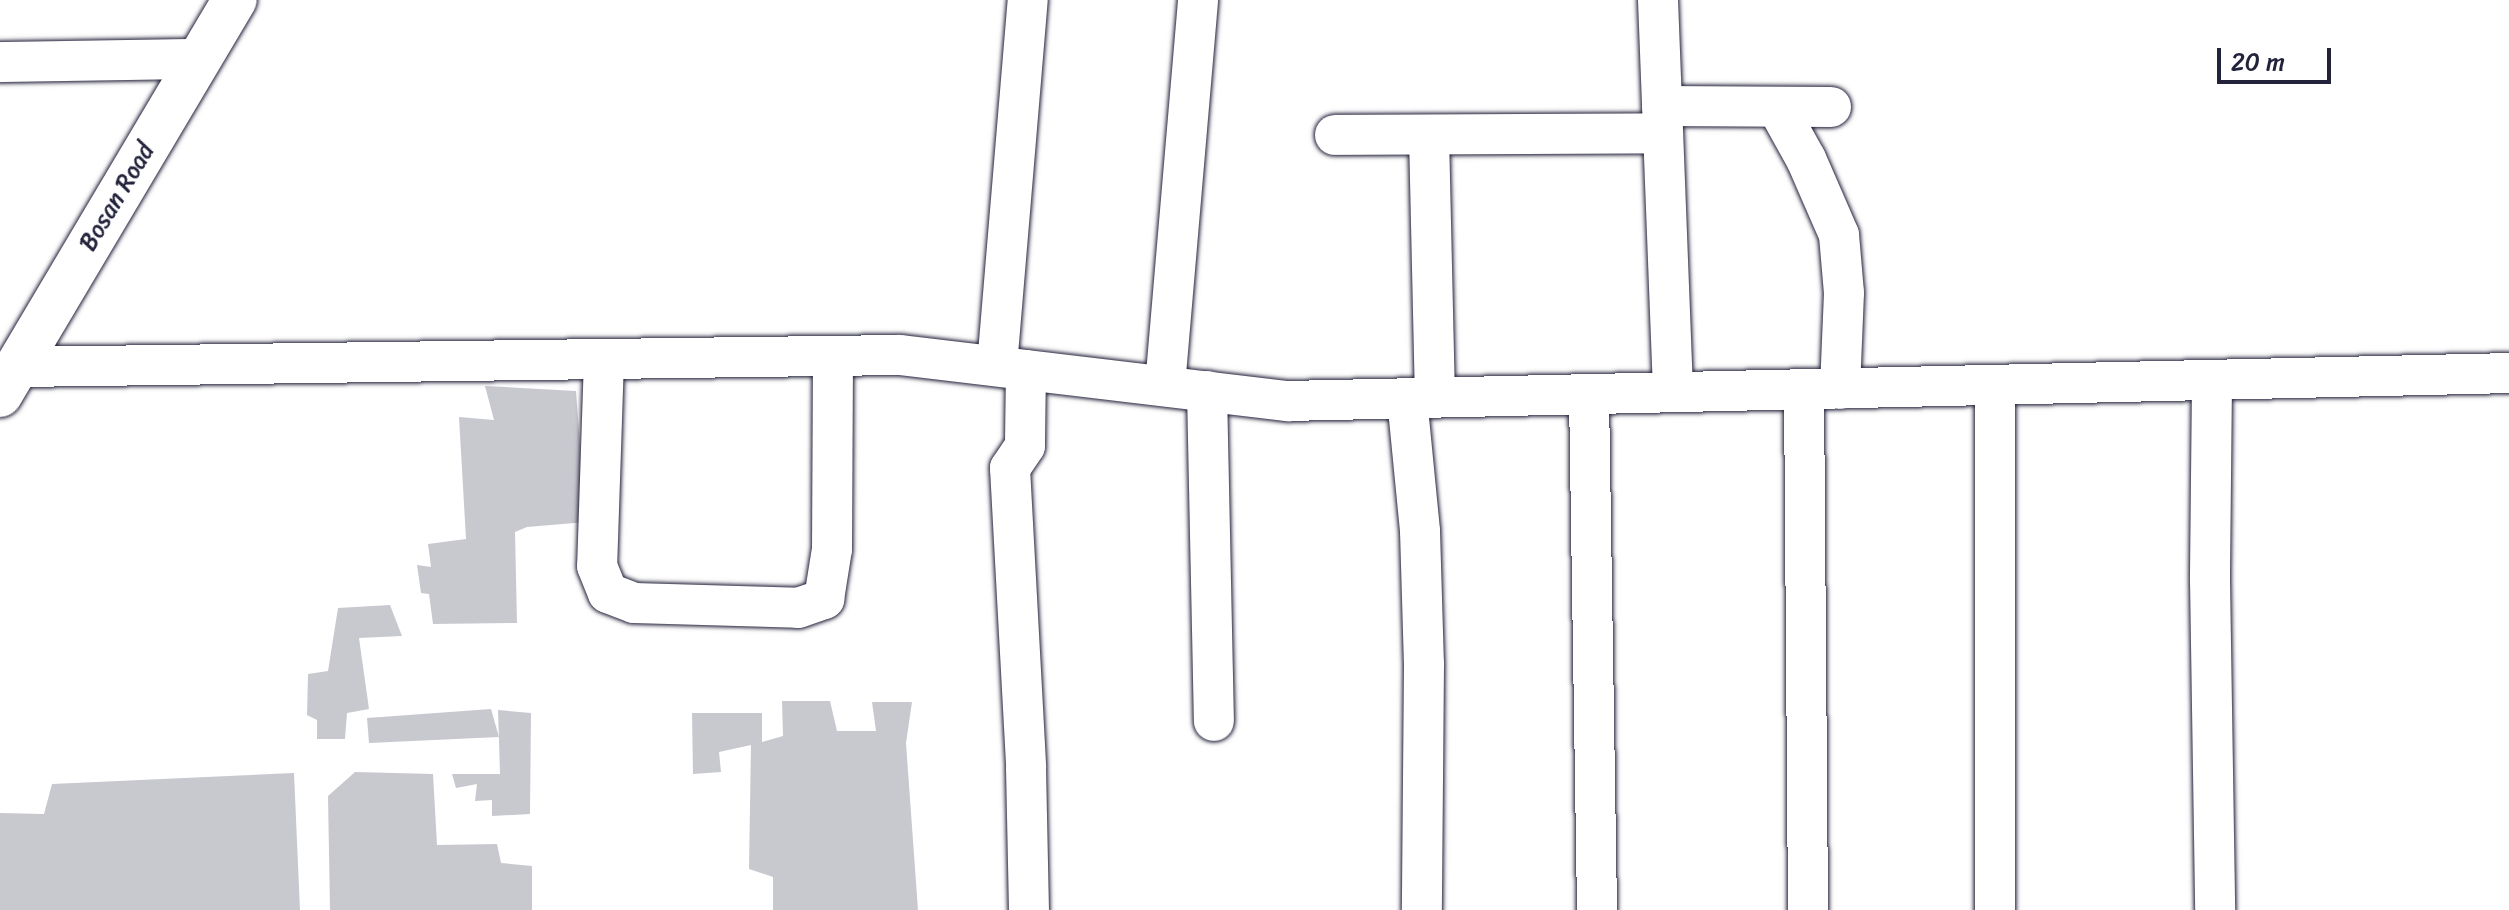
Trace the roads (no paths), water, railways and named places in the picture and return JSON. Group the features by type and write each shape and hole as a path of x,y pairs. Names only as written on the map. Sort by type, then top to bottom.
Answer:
{"main road":[{"name":"Bosan Road","path":"8,381 235,0"}],"street":[{"path":"1028,0 1011,368 1025,446 1010,468 1026,768 1029,910"},
{"path":"1165,386 1198,0"},
{"path":"1658,0 1673,392"},
{"path":"0,62 200,59"},
{"path":"1777,107 1806,159 1839,235 1844,293 1822,389 1808,910"},
{"path":"1335,135 1429,135 1663,120 1777,107 1831,107"},
{"path":"1422,910 1424,664 1420,531 1421,398 1429,135"},
{"path":"8,381 604,359 900,355 1288,401 2509,373"},
{"path":"604,359 597,566 608,593 634,603 798,608 824,599 832,549 833,356"},
{"path":"2212,382 2210,596 2215,910"},
{"path":"1995,385 1995,910"},
{"path":"1207,391 1214,721"},
{"path":"1589,394 1597,910"}]}
